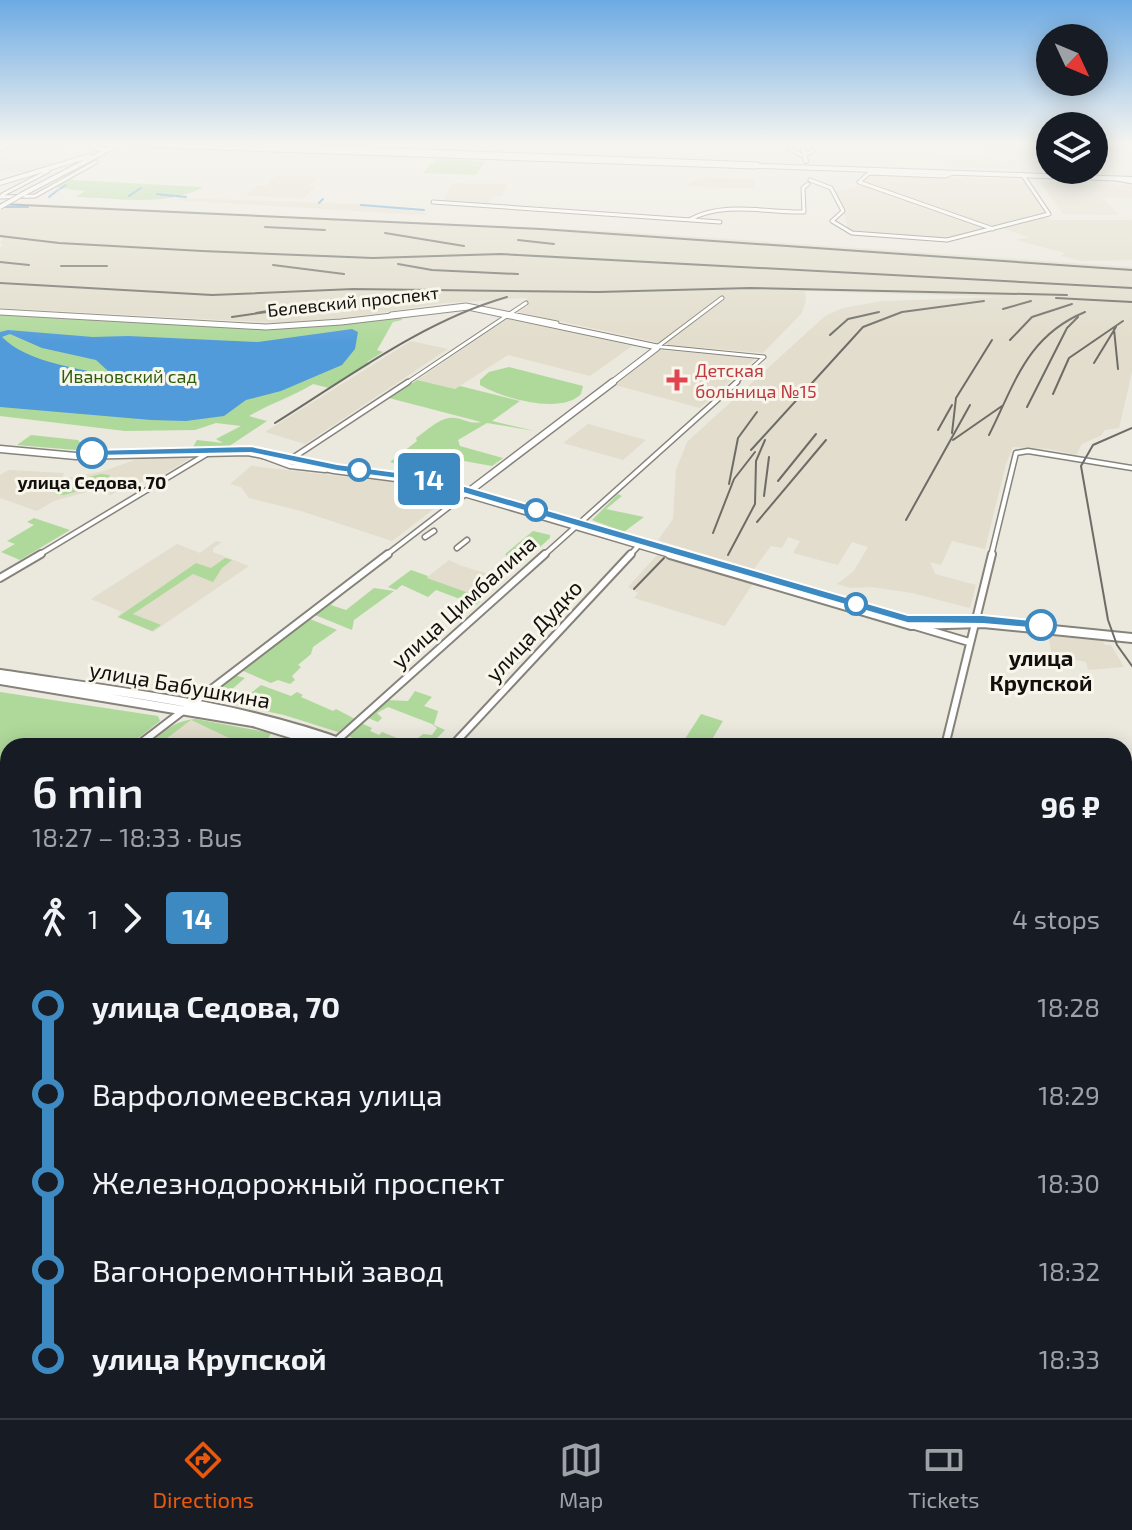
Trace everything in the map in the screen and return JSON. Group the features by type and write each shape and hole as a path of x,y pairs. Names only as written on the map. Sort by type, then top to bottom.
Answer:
{"street":[{"path":"542,209 720,222"},
{"path":"691,219 698,214 725,210 804,212 804,209"},
{"path":"842,209 832,221 850,233 947,240 1049,214 1046,209"},
{"path":"936,209 993,229"},
{"path":"147,738 722,298"},
{"path":"290,459 526,303"},
{"name":"Белевский проспект","path":"0,312 251,327 333,323 457,307 510,314 657,347 764,357"},
{"name":"улица Цимбалина","path":"340,738 764,357"},
{"path":"0,447 76,456 251,450 334,470"},
{"path":"0,578 211,451 260,454 337,468 430,479 907,619 974,621 1132,636"},
{"path":"947,738 1015,455 1018,451 1028,451 1132,468"},
{"path":"260,454 290,466 427,482 469,492"},
{"path":"425,537 434,531"},
{"path":"467,540 457,548 467,552"},
{"path":"642,543 969,642"},
{"name":"улица Дудко","path":"459,738 642,543"},
{"path":"911,625 974,621"},
{"name":"улица Бабушкина","path":"0,674 275,720 318,738"},
{"name":"улица Бабушкина","path":"0,680 270,726 312,738"}],"shaded area":[{"path":"0,209 150,209 626,232 1132,267 1132,372 1119,428 1104,430 1102,435 1082,444 1076,455 1049,449 1013,447 985,549 952,541 941,565 930,562 935,574 976,585 970,608 912,593 837,584 853,572 868,547 852,542 838,565 793,553 800,541 788,537 782,548 771,546 754,569 658,540 673,519 676,470 687,442 825,316 843,308 882,301 1005,297 805,291 802,313 763,353 669,345 518,312 528,306 526,298 445,303 338,319 277,323 0,308 0,248 3,245 0,242 3,239 0,238"},
{"path":"325,209 403,209 427,213"},
{"path":"843,209 1042,209 1044,213 950,239 849,234"},
{"path":"1060,209 1113,209 1118,215 1063,214"},
{"path":"1041,217 1052,220 1132,220 1132,260 1082,261 1061,256 1065,253 1016,240 1029,237 1001,228"},
{"path":"509,318 632,346 590,376 508,355 455,389 417,380"},
{"path":"411,341 448,349 305,444 265,432"},
{"name":"Детская больница №15","path":"659,350 756,358 700,408 615,385"},
{"path":"588,424 646,440 623,460 563,443"},
{"path":"187,456 189,459 156,479 128,485 111,495 94,490 54,501 37,511 0,498 0,475 9,470 64,473 62,479 104,471 140,458"},
{"path":"251,466 416,485 452,495 392,541 301,511 249,498 241,487 230,484"},
{"path":"216,541 222,542 213,548 213,552 249,566 153,632 117,617 122,612 91,599 177,544 200,553"},
{"path":"659,553 754,582 725,626 634,598 638,593 628,587"},
{"path":"449,560 505,579 483,598 426,578"},
{"path":"1048,635 1103,641 1105,645 1111,645 1124,667 1088,670 1086,662 1052,655"},
{"path":"191,720 229,738 168,738"}],"green space":[{"name":"Ивановский сад","path":"0,314 244,328 400,317 402,320 393,322 377,350 383,352 367,362 370,364 329,388 313,384 249,416 267,421 228,447 192,449 197,440 223,443 216,439 241,426 216,423 195,430 125,431 0,416"},
{"path":"509,367 583,386 581,394 572,400 546,404 502,395 480,385 480,380 489,372"},
{"path":"417,380 455,389 460,386 520,401 492,421 535,431 487,423 458,440 460,446 503,458 492,466 459,460 464,455 443,451 419,460 425,469 417,471 390,462 440,421 453,418 481,422 389,398"},
{"path":"31,435 78,440 87,451 17,445"},
{"path":"101,474 109,475 112,482 64,495 56,495 53,489 59,484"},
{"path":"618,494 622,496 606,509 644,517 624,532 592,520"},
{"path":"34,518 70,530 20,560 1,552 15,544 7,541 34,525 27,522"},
{"path":"533,531 550,535 550,538 521,564 513,563 505,554"},
{"path":"225,558 232,560 213,582 193,574 133,614 161,625 152,631 118,617 196,563 211,568"},
{"path":"411,570 483,598 476,605 436,590 428,597 402,585 396,590 388,587"},
{"path":"356,582 331,605 346,610 374,588 394,591 354,620 352,630 315,615"},
{"path":"310,619 337,630 313,647 311,654 298,665 301,667 292,676 295,680 290,684 278,680 271,683 241,670"},
{"path":"234,675 245,678 230,691 246,697 261,685 291,696 297,692 303,695 301,697 355,719 338,732 284,715 211,700 211,693"},
{"path":"415,691 432,697 424,706 438,711 434,725 445,730 437,738 418,738 423,734 432,735 437,728 388,707 377,713 382,718 378,722 368,718 387,700 408,701"},
{"path":"0,692 158,716 160,721 138,738 0,738"},
{"path":"701,714 723,721 713,738 686,738"},
{"path":"196,719 271,733 268,738 229,738 191,720 167,738 155,738 188,720"},
{"path":"361,723 379,735 382,732 397,738 353,738 348,736"}],"water":[{"name":"Ивановский сад","path":"352,329 358,332 355,349 342,365 281,391 246,400 224,416 186,421 151,420 0,407 0,332 258,342","holes":["10,334 42,348 96,360 108,371 100,374 48,362 24,352 2,337"]}],"waterway":[{"path":"414,209 424,210"}],"railway":[{"path":"112,209 541,229 1132,270"},
{"path":"265,227 325,230"},
{"path":"385,233 464,246"},
{"path":"0,236 59,243 202,251 373,258 501,254 1132,288"},
{"path":"518,240 554,244"},
{"path":"0,262 29,265"},
{"path":"398,264 432,270 518,274"},
{"path":"273,265 344,274"},
{"path":"61,266 107,266"},
{"path":"0,283 212,295 353,289 598,292 750,288 1067,295"},
{"path":"275,423 416,335 476,307 507,297"},
{"path":"1056,298 1132,302"},
{"path":"256,313 336,299"},
{"path":"751,450 863,327 902,312 984,301"},
{"path":"1003,309 1031,301"},
{"path":"1010,340 1032,317 1072,304"},
{"path":"232,317 267,312"},
{"path":"830,335 848,319 879,312"},
{"path":"989,435 1025,363 1036,348 1065,322 1085,312"},
{"path":"1027,407 1067,328 1078,317"},
{"path":"1053,394 1069,358 1123,321"},
{"path":"1094,363 1114,330"},
{"path":"1114,330 1118,369"},
{"path":"952,433 956,398 992,340"},
{"path":"938,430 952,405"},
{"path":"906,520 970,405"},
{"path":"953,440 1002,406"},
{"path":"729,484 738,438 757,412"},
{"path":"1132,428 1093,445 1081,466 1108,620 1117,645 1132,666"},
{"path":"778,481 816,434"},
{"path":"728,555 755,504 756,461 765,440"},
{"path":"757,522 826,440"},
{"path":"713,533 734,479 755,452"},
{"path":"764,496 769,457"},
{"path":"634,589 664,558"}],"bus line":[{"name":"14","path":"92,453 251,450 337,468 430,479 907,619 983,619 1041,625"}],"place":[{"name":"Детская больница №15","path":"677,380"},
{"name":"улица Седова, 70","path":"92,453"},
{"name":"улица Крупской","path":"1041,625"}]}
